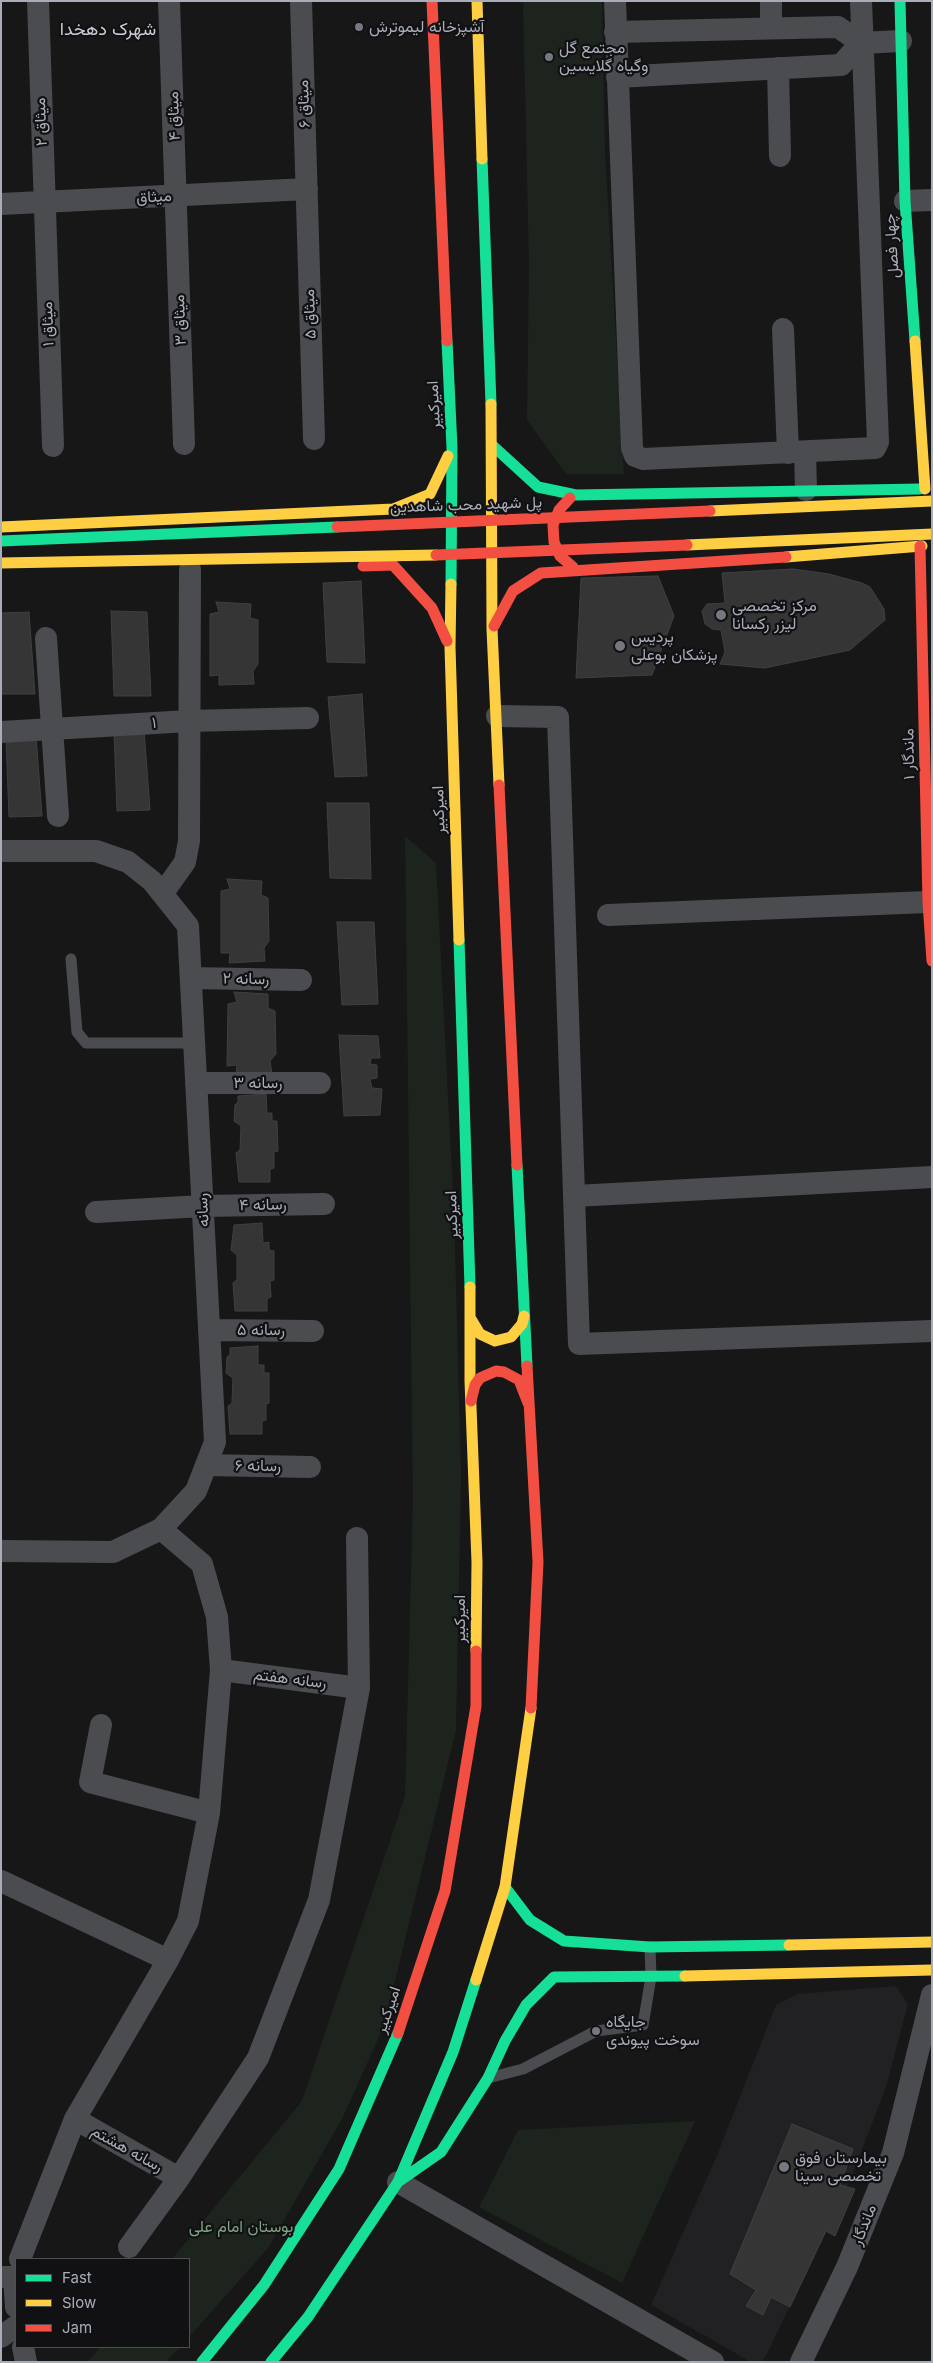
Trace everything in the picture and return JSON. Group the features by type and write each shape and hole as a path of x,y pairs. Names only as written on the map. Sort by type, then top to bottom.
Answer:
{"main road":[{"name":"امیرکبیر","path":"202,2362 264,2285 339,2169 398,2034 445,1891 476,1706 477,1562 450,647 452,448 432,1"},
{"path":"271,2362 308,2317 398,2182 453,2052 505,1887 532,1700 538,1562 528,1404 492,629 492,445 477,1"},
{"name":"چهار فصل","path":"900,1 905,201 928,489"},
{"path":"492,445 538,487 576,495 928,489"},
{"path":"1,527 393,509 430,494 452,448"},
{"path":"576,495 566,501 559,510 554,525 554,542 560,556 576,570"},
{"name":"پل شهید محب شاهدین","path":"1,541 932,502"},
{"path":"71,574 393,565 406,551 408,541 406,523 393,509"},
{"path":"1,563 485,554 932,534"},
{"path":"492,629 513,590 541,573 789,557 932,545"},
{"name":"ماندگار ۱","path":"920,546 928,902 932,961"},
{"path":"393,565 432,608 450,647"},
{"path":"471,1319 480,1334 495,1341 511,1337 522,1324 524,1316"},
{"path":"471,1401 475,1385 480,1378 496,1371 504,1372 519,1380 528,1404"},
{"path":"505,1887 530,1920 564,1941 650,1947 759,1961 932,1970"},
{"path":"398,2182 441,2152 488,2078 505,2041 526,2005 554,1978 651,1977 759,1961 932,1942"}],"street":[{"name":"میثاق ۲","path":"38,1 44,202"},
{"name":"میثاق ۴","path":"170,1 176,196"},
{"path":"615,1 632,438 635,456 643,459 869,449 875,448 878,442 861,1"},
{"path":"771,1 772,28"},
{"name":"میثاق ۶","path":"301,10 307,189"},
{"path":"615,32 838,26 862,43 901,41"},
{"path":"617,77 841,65 862,43"},
{"path":"778,68 780,156"},
{"name":"میثاق","path":"1,204 307,189"},
{"name":"میثاق ۵","path":"307,189 314,439"},
{"name":"میثاق ۳","path":"176,196 184,444"},
{"path":"905,201 932,200"},
{"name":"میثاق ۱","path":"44,202 53,446"},
{"path":"782,329 797,452 806,490"},
{"path":"163,893 185,862 189,841 190,570"},
{"path":"46,638 58,816"},
{"path":"497,716 558,717 579,1344 932,1331"},
{"name":"۱","path":"1,732 189,721 308,718"},
{"name":"رسانه","path":"1,851 96,851 128,862 152,881 188,926 215,1442 196,1491 161,1529 113,1552 1,1551"},
{"path":"608,915 928,902"},
{"name":"رسانه ۲","path":"190,978 301,980"},
{"name":"رسانه ۳","path":"196,1082 320,1083"},
{"path":"575,1196 932,1177"},
{"name":"رسانه ۴","path":"96,1212 203,1206 324,1204"},
{"name":"رسانه ۵","path":"209,1330 313,1331"},
{"name":"رسانه ۶","path":"206,1464 310,1466"},
{"path":"18,2258 75,2119 168,1960 188,1921 209,1813 220,1670 217,1617 202,1564 161,1529"},
{"path":"129,2247 179,2178 258,2058 320,1900 359,1688 357,1538"},
{"name":"رسانه هفتم","path":"220,1670 359,1688"},
{"path":"101,1725 90,1782 209,1813"},
{"path":"1,1881 168,1960"},
{"name":"ماندگار","path":"801,2362 847,2268 893,2153 932,1995"},
{"name":"رسانه هشتم","path":"75,2119 179,2178"},
{"path":"398,2182 713,2362"},
{"path":"13,2271 15,2295"},
{"path":"1,2336 15,2327"},
{"path":"23,2348 26,2362"}],"lane":[{"path":"71,959 77,1032 86,1043 194,1043"},
{"path":"488,2078 523,2069 596,2031 643,2025 651,1977 650,1947"}],"shaded area":[{"name":"بیمارستان فوق تخصصی سینا","path":"896,1986 908,2004 886,2087 852,2176 767,2354 761,2362 751,2362 651,2305 716,2158 776,2005 798,1994"}],"green space":[{"path":"523,1 602,1 605,153 624,474 566,474 527,420 529,264"},
{"name":"بوستان امام علی","path":"405,836 436,863 454,1212 461,1474 456,1730 384,2026 343,2117 268,2248 190,2336 190,2258 173,2258 302,2101 405,1796 413,1501"},
{"path":"695,2121 622,2283 479,2207 518,2130"},
{"path":"99,2348 179,2348 166,2362 88,2362"}],"building":[{"path":"793,569 829,574 870,587 884,609 885,620 850,650 765,668 720,664 725,652 721,630 712,629 705,624 702,611 707,604 725,603 722,573"},
{"name":"پردیس پزشکان بوعلی","path":"658,576 674,616 652,675 576,678 581,578"},
{"path":"361,581 365,663 327,662 323,583"},
{"path":"216,602 251,604 250,618 258,620 258,664 253,671 254,684 219,685 219,675 210,676 210,614 219,612"},
{"path":"111,611 147,612 151,696 114,696"},
{"path":"29,612 35,694 1,694 1,613"},
{"path":"362,694 367,776 335,777 328,697"},
{"path":"144,730 150,810 117,811 114,732"},
{"path":"36,736 42,816 9,817 6,738"},
{"path":"327,803 369,803 371,879 330,878"},
{"path":"227,879 262,881 261,895 268,898 269,941 264,948 265,961 229,963 230,953 221,953 221,891 230,889"},
{"path":"337,922 374,922 378,1004 342,1005"},
{"path":"234,992 268,994 268,1008 275,1011 276,1054 270,1061 272,1074 236,1075 237,1065 227,1066 228,1004 237,1002"},
{"path":"339,1035 378,1036 380,1058 371,1058 370,1064 377,1065 377,1078 370,1079 372,1088 382,1089 380,1115 344,1116"},
{"path":"266,1094 267,1113 272,1113 272,1121 277,1121 278,1151 274,1152 274,1168 270,1169 270,1182 239,1182 236,1153 240,1150 241,1126 234,1121 235,1105 238,1102 238,1096"},
{"path":"262,1223 263,1243 269,1242 269,1250 274,1251 274,1280 270,1281 271,1297 267,1299 267,1311 235,1311 233,1283 237,1280 237,1255 231,1250 234,1225"},
{"path":"258,1346 258,1365 264,1365 264,1373 269,1373 269,1403 266,1404 266,1420 262,1421 262,1434 230,1434 228,1406 232,1403 233,1378 226,1373 227,1357 230,1355 230,1348"},
{"path":"792,2124 853,2149 840,2185 855,2189 835,2236 826,2231 790,2307 771,2297 763,2315 746,2306 756,2290 730,2274"}],"traffic: fast":[{"path":"900,1 905,201 915,341"},
{"path":"482,159 491,404"},
{"path":"447,341 452,448 451,584"},
{"path":"492,445 538,487 576,495 920,489"},
{"path":"1,541 337,527"},
{"path":"459,940 470,1287"},
{"path":"517,1165 527,1366"},
{"path":"505,1887 530,1920 564,1941 650,1947 789,1945"},
{"path":"398,2182 441,2152 488,2078 505,2041 526,2005 554,1977 685,1976"},
{"path":"271,2362 308,2317 398,2182 453,2052 476,1980"},
{"path":"202,2362 264,2285 339,2169 398,2033"}],"traffic: slow":[{"path":"477,1 482,159"},
{"path":"915,341 925,489"},
{"path":"491,404 492,629 499,785"},
{"path":"1,527 393,509 430,494 448,456"},
{"path":"710,511 932,501"},
{"path":"687,545 932,534"},
{"path":"786,557 922,546"},
{"path":"1,563 436,555"},
{"path":"451,584 450,647 459,940"},
{"path":"470,1287 470,1381 477,1562 476,1651"},
{"path":"471,1319 480,1334 495,1341 511,1337 522,1324 524,1316"},
{"path":"476,1980 505,1887 531,1708"},
{"path":"789,1945 932,1942"},
{"path":"685,1976 932,1970"}],"traffic: jam":[{"path":"432,1 447,341"},
{"path":"570,498 559,510 553,525 554,542 560,556 573,567"},
{"path":"337,527 710,511"},
{"path":"436,555 687,545"},
{"path":"920,546 928,902 932,961"},
{"path":"494,626 513,591 541,573 786,557"},
{"path":"363,566 393,565 432,608 447,641"},
{"path":"499,785 517,1165"},
{"path":"527,1366 538,1562 531,1708"},
{"path":"471,1401 475,1385 480,1378 496,1371 504,1372 519,1380 528,1403"},
{"path":"398,2033 445,1891 476,1706 476,1651"}],"place":[{"name":"آشپزخانه لیموترش","path":"359,27"},
{"name":"مجتمع گل وگیاه گلایسین","path":"549,57"},
{"name":"مرکز تخصصی لیزر رکسانا","path":"721,615"},
{"name":"پردیس پزشکان بوعلی","path":"620,646"},
{"name":"جایگاه سوخت پیوندی","path":"596,2031"},
{"name":"بیمارستان فوق تخصصی سینا","path":"784,2167"}],"district":[{"name":"شهرک دهخدا","path":"108,30"}]}
